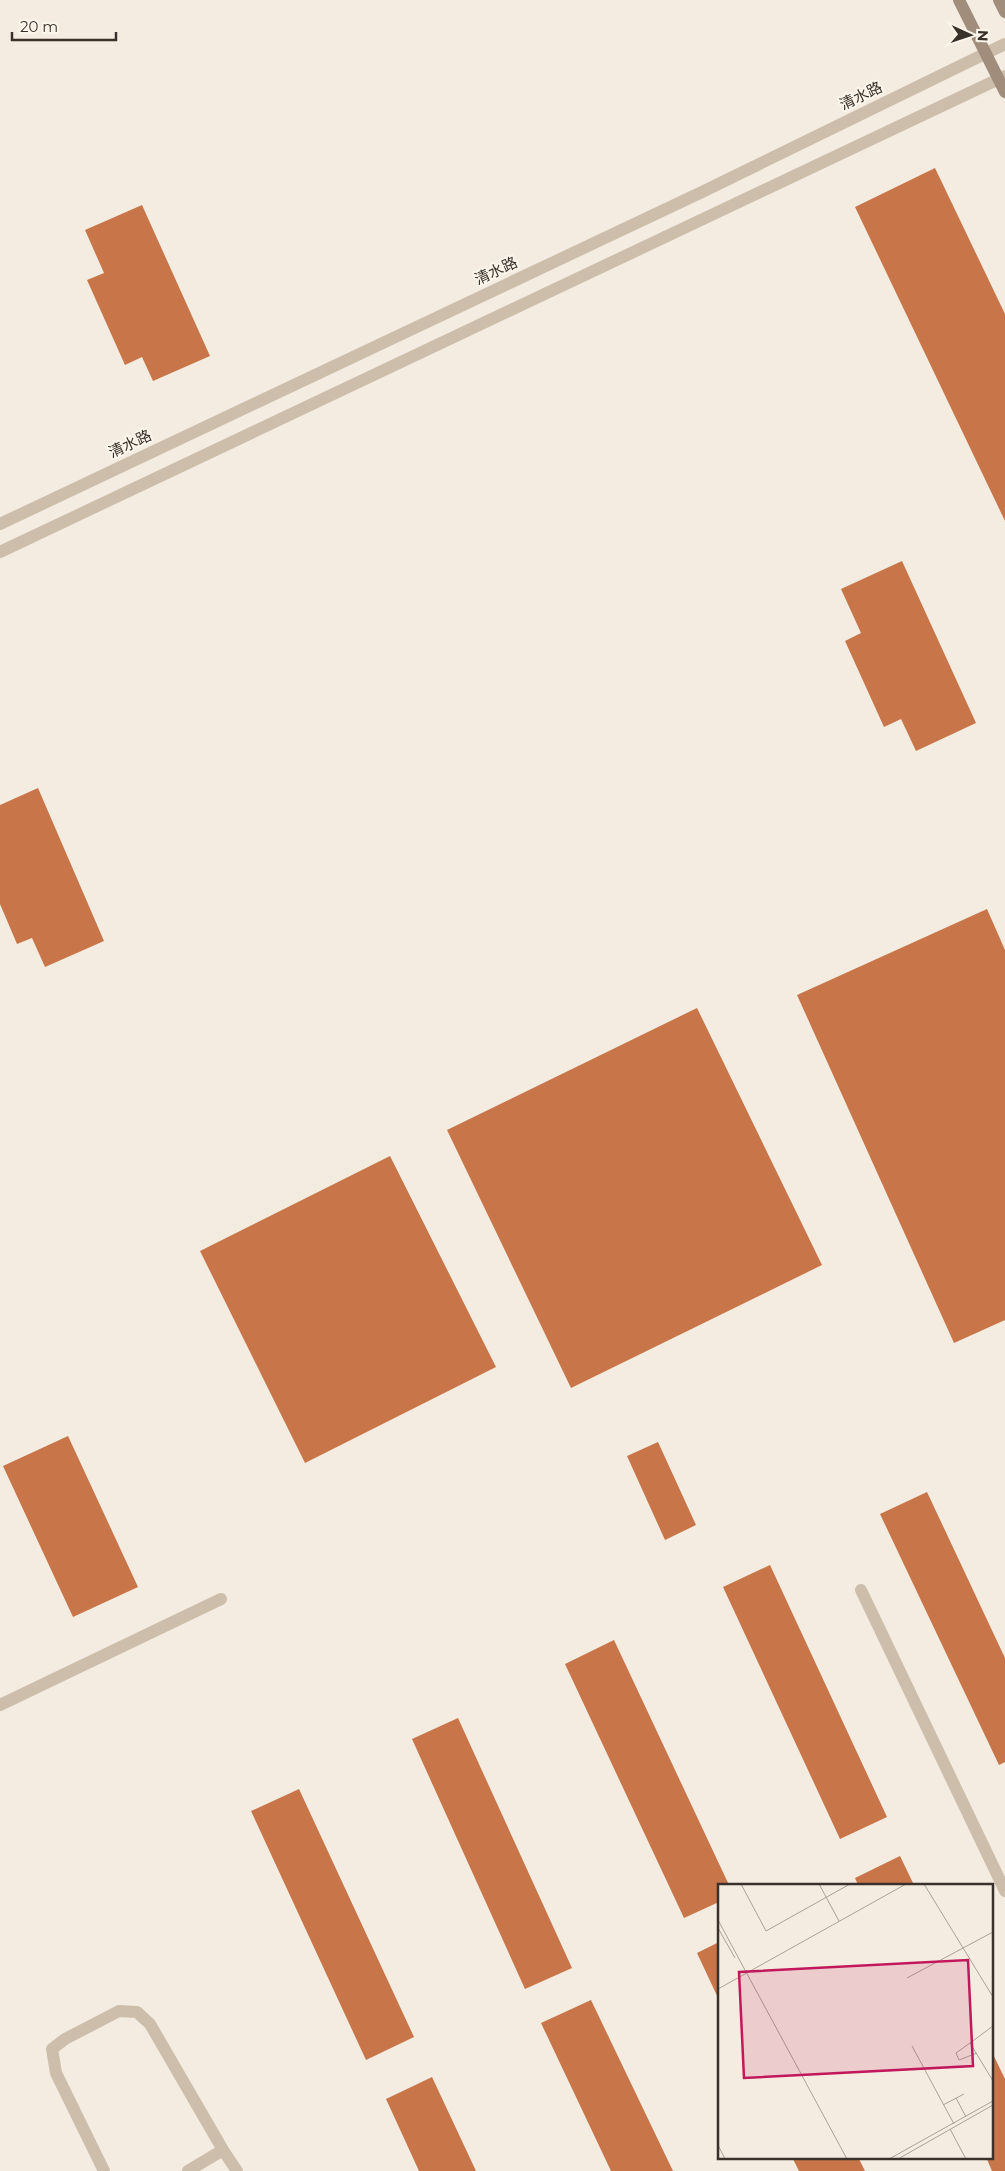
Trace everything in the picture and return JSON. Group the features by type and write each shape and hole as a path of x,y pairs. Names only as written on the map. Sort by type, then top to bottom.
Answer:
{"main road":[{"path":"959,0 986,54 1002,77 1005,92"},
{"path":"999,0 1005,12"}],"street":[{"name":"清水路","path":"0,524 702,192 1005,44"},
{"path":"0,552 1002,77"},
{"path":"861,1590 1005,1890"},
{"path":"0,1704 221,1600"},
{"path":"104,2171 56,2073 52,2049 65,2038 119,2011 137,2012 150,2024 237,2171"},
{"path":"188,2171 223,2150"}],"building":[{"path":"935,168 1005,314 1005,521 855,207"},
{"path":"142,205 210,356 153,381 142,357 125,365 87,280 104,273 85,230"},
{"path":"902,561 976,723 916,751 901,719 884,727 845,641 861,633 841,589"},
{"path":"38,788 104,941 45,967 32,938 17,944 0,904 0,805"},
{"path":"987,909 1005,950 1005,1320 954,1343 797,995"},
{"path":"697,1008 822,1265 571,1388 447,1130"},
{"path":"390,1156 496,1367 305,1463 200,1251"},
{"path":"68,1436 138,1587 73,1617 3,1466"},
{"path":"658,1442 696,1525 665,1540 627,1456"},
{"path":"927,1492 1005,1658 1005,1762 999,1765 880,1514"},
{"path":"770,1565 887,1817 840,1839 723,1587"},
{"path":"614,1640 729,1884 718,1884 718,1902 684,1918 565,1664"},
{"path":"458,1718 572,1968 525,1989 412,1739"},
{"path":"299,1789 414,2037 366,2060 251,1811"},
{"path":"900,1856 914,1884 858,1884 855,1878"},
{"path":"718,1942 718,1998 697,1953"},
{"path":"591,2000 673,2171 611,2171 541,2023"},
{"path":"992,2052 1005,2079 1005,2171 992,2171 986,2158 992,2158"},
{"path":"432,2077 476,2171 419,2171 386,2099"},
{"path":"792,2158 858,2158 865,2171 799,2171"}]}
